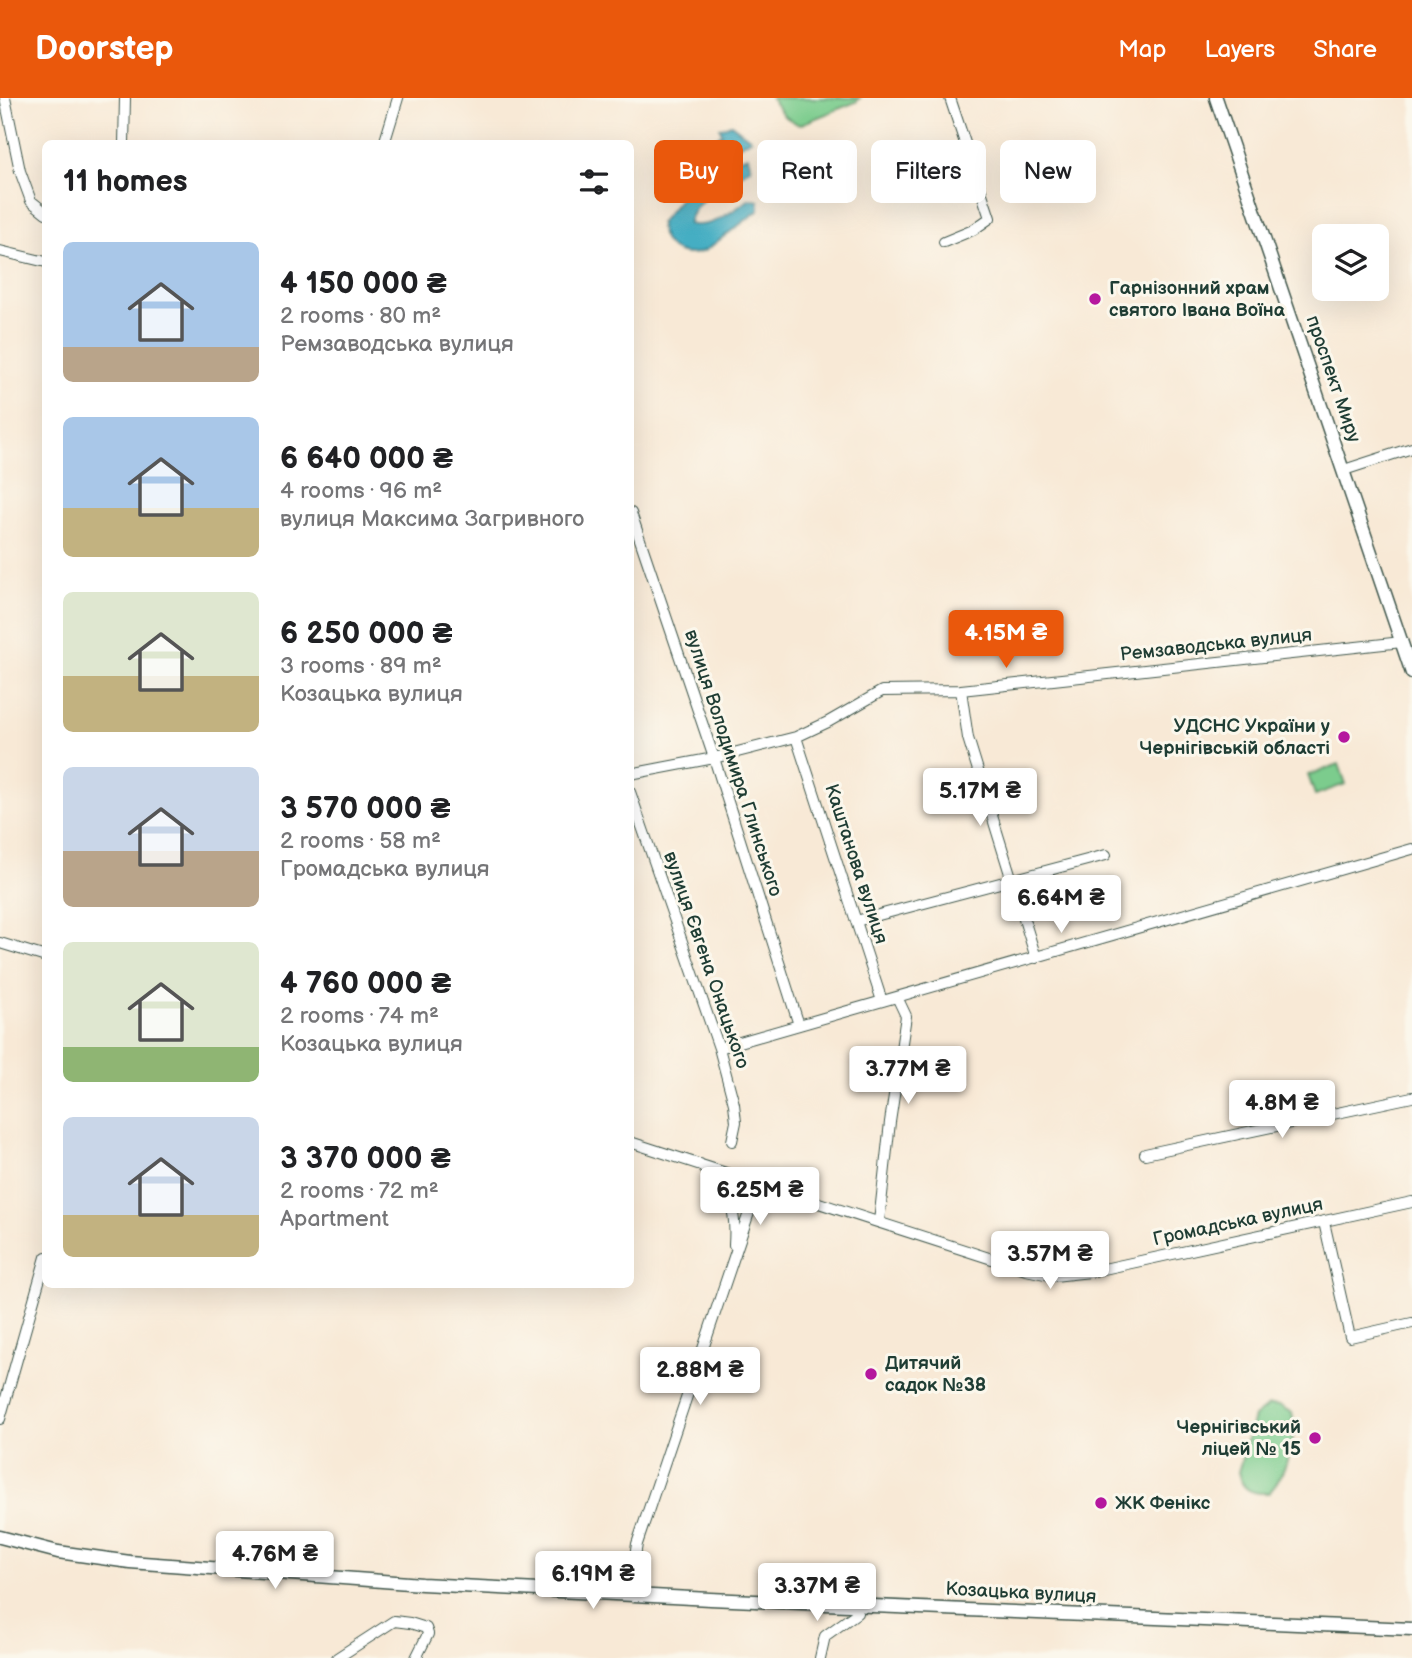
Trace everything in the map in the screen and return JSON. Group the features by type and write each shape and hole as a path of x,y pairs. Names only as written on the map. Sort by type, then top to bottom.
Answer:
{"main road":[{"name":"проспект Миру","path":"1216,98 1412,673"},
{"name":"Козацька вулиця","path":"0,1537 58,1552 209,1570 436,1585 1412,1629"}],"street":[{"path":"5,98 20,171 31,201 42,210"},
{"path":"124,140 125,98"},
{"path":"385,140 398,98"},
{"path":"944,242 974,230 990,218 950,98"},
{"path":"0,251 42,261"},
{"path":"1344,470 1412,448"},
{"name":"вулиця Володимира Глинського","path":"634,522 714,758 799,1025"},
{"name":"Ремзаводська вулиця","path":"634,773 714,758 796,737 882,691 961,690 1402,642"},
{"path":"961,690 968,738 1035,958"},
{"name":"Каштанова вулиця","path":"796,737 882,1001"},
{"name":"вулиця Євгена Онацького","path":"634,804 719,1048 734,1104 736,1122 732,1141"},
{"path":"719,1048 1412,849"},
{"path":"856,921 1106,855"},
{"path":"0,943 42,956"},
{"path":"879,1222 906,1016 897,997"},
{"path":"1145,1154 1412,1097"},
{"name":"Громадська вулиця","path":"634,1143 1026,1270 1054,1276 1090,1272 1412,1202"},
{"path":"699,1163 723,1189 735,1212 733,1261"},
{"path":"629,1595 637,1544 759,1183"},
{"path":"1324,1222 1350,1337 1412,1323"},
{"path":"0,1419 42,1271"},
{"path":"820,1658 825,1636 856,1613 858,1605"},
{"path":"337,1658 394,1621 426,1628 428,1634 416,1658"}],"green space":[{"path":"771,98 860,98 799,125 784,116"},
{"path":"1339,764 1346,784 1315,795 1308,775"},
{"path":"1269,1405 1280,1406 1292,1413 1292,1444 1275,1486 1269,1493 1257,1493 1245,1487 1238,1472 1254,1417"}],"water":[{"path":"731,124 751,139 743,143 743,140 714,140 722,134 720,128"},
{"path":"748,156 751,168 743,173 743,158"},
{"path":"750,199 759,203 759,210 706,250 697,253 682,253 669,246 664,240 660,223 676,203 700,203 688,224 697,225 713,222"}],"place":[{"name":"Гарнізонний храм святого Івана Воїна","path":"1095,299"},
{"name":"УДСНС України у Чернігівській області","path":"1344,737"},
{"name":"Дитячий садок №38","path":"871,1374"},
{"name":"Чернігівський ліцей № 15","path":"1315,1438"},
{"name":"ЖК Фенікс","path":"1101,1503"}]}
